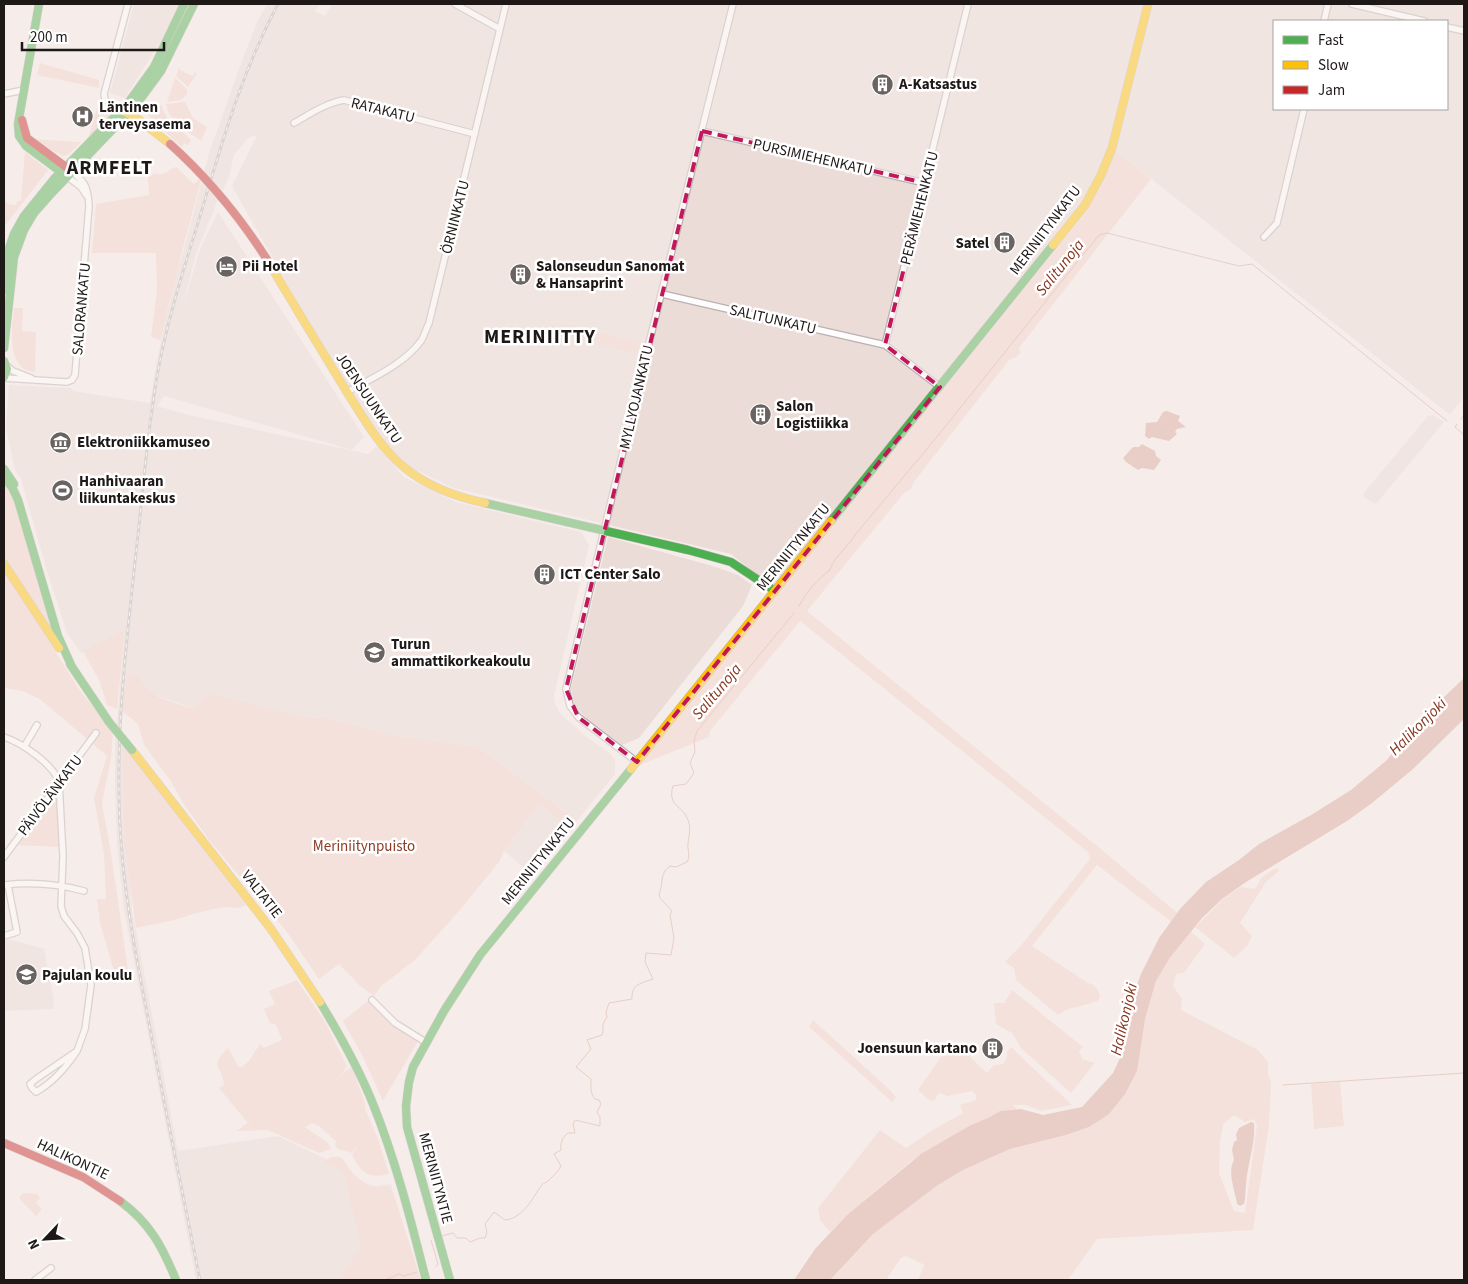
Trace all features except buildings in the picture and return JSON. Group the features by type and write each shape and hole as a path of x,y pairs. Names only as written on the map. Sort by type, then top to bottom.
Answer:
{"main road":[{"path":"38,4 18,131 22,141 31,150 67,172"},
{"path":"124,112 128,102 150,73 184,4"},
{"path":"4,290 9,248 14,234 28,209 67,172 161,71 194,4"},
{"name":"MERINIITYNKATU","path":"409,1082 414,1067 444,1011 480,955 776,591 1084,205 1100,176 1114,141 1148,4"},
{"name":"JOENSUUNKATU","path":"124,112 138,119 170,144 202,172 223,195 242,220 347,392 383,447 407,470 432,486 471,500 688,550 730,562 776,591"},
{"path":"4,348 14,257 18,243 34,213 67,172"},
{"path":"4,361 6,372 4,377"},
{"path":"4,469 12,479 17,493 58,636 72,668"},
{"path":"4,478 12,487 18,500"},
{"name":"VALTATIE","path":"4,564 109,722 272,929 340,1035 383,1130 426,1280"},
{"name":"MERINIITYNTIE","path":"409,1082 406,1106 408,1127 450,1280"},
{"name":"HALIKONTIE","path":"4,1142 104,1188 132,1209 146,1224 162,1247 176,1280"}],"street":[{"path":"124,112 105,100 104,94 128,4"},
{"path":"455,4 500,29"},
{"name":"ÖRNINKATU","path":"347,392 400,361 422,339 429,323 506,4"},
{"name":"MYLLYOJANKATU","path":"637,762 578,717 570,706 566,689 733,4"},
{"name":"PERÄMIEHENKATU","path":"885,345 968,4"},
{"path":"1324,20 1328,4"},
{"path":"1352,4 1420,20"},
{"path":"1448,27 1464,31"},
{"path":"4,94 24,90"},
{"name":"RATAKATU","path":"294,123 323,106 344,100 475,134"},
{"path":"1264,237 1277,223 1304,110"},
{"name":"PURSIMIEHENKATU","path":"702,131 925,183"},
{"name":"SALORANKATU","path":"4,377 67,382 72,380 75,375 84,276 88,199 80,186 67,172"},
{"name":"SALITUNKATU","path":"662,294 885,345"},
{"path":"885,345 940,387"},
{"name":"SALORANKATU","path":"4,361 13,371 35,379"},
{"path":"24,747 37,725"},
{"name":"PÄIVÖLÄNKATU","path":"4,857 96,733"},
{"path":"4,737 24,747 51,768 59,782 63,844 61,906 64,916 78,933 85,948 91,985 85,1029 77,1051 70,1061 43,1088 36,1092 32,1088 30,1084 36,1079 77,1051"},
{"path":"4,936 17,932 6,885 67,886 84,891"},
{"path":"372,1000 395,1023 427,1043"},
{"path":"36,1280 51,1268"}],"highlighted area":[{"path":"702,131 925,183 885,345 940,387 637,762 578,717 566,689"}],"shaded area":[{"path":"134,4 179,4 164,36 125,98 110,93"},
{"path":"267,4 320,4 315,11 325,16 332,4 1464,4 1464,397 1450,415 1116,151 1086,212 779,593 731,554 454,488 407,466 383,441 357,401 298,303 232,186 257,135 248,138 234,155 229,177 196,254 183,306 200,249 218,212 364,437 352,450 164,396 157,406 189,415 368,454 377,446 404,477 456,502 581,532 589,545 554,696 560,713 584,735 611,754 615,760 615,774 577,821 478,747 391,735 328,718 302,717 205,697 196,707 192,708 150,692 140,677 127,674 122,711 122,743 132,909 178,1151 278,1136 328,1160 338,1156 345,1162 350,1173 371,1187 391,1184 418,1280 196,1280 124,910 117,846 115,743 125,631 81,653 67,633 45,565 21,479 15,470 6,428 9,385 71,388 73,391 150,403 156,365 175,277 209,153 257,22"},
{"path":"1433,415 1444,422 1376,504 1365,498 1363,494 1428,416"},
{"path":"608,537 716,567 738,575 752,585 743,606 639,738 622,745 587,719 574,705 571,688"},
{"path":"539,804 570,829 532,875 504,851"},
{"name":"Pajulan koulu","path":"4,940 13,940 44,949 54,1001 53,1009 4,1011"}],"green space":[{"path":"40,63 99,80 99,88 37,75"},
{"path":"179,67 180,70 193,76 195,72 197,73 188,87 176,76"},
{"path":"175,78 187,89 187,94 181,100 167,102"},
{"path":"99,101 111,112 88,139"},
{"path":"185,102 193,118 207,127 201,141 175,121 166,104"},
{"path":"162,105 166,116 191,140 188,145 184,143 182,147 178,144 147,114 150,107"},
{"path":"31,139 81,142 68,155 63,156"},
{"path":"1116,151 1151,179 1019,348 1020,353 1009,360 913,483 912,488 904,493 807,611 1182,917 1174,924 1097,865 1032,946 1094,986 1099,993 1098,1001 1066,1010 1058,1015 1016,980 1014,968 1005,962 1023,943 1090,859 1088,852 800,621 710,731 709,737 640,765 1086,212"},
{"path":"25,152 48,170 4,227 4,200 8,204 16,205 17,201 21,201"},
{"path":"176,167 194,184 199,179 201,180 161,340 151,337 157,291 156,253 92,253 96,204 149,195 148,177 155,173 164,173"},
{"path":"14,308 23,308 22,331 36,332 35,372 25,369 19,364 15,356 12,346"},
{"path":"564,324 640,342 636,354 562,334"},
{"path":"4,482 13,495 53,632 4,559"},
{"path":"4,571 81,692 113,731 111,758 102,803 128,970 114,971 100,923 97,899 106,899 104,855 94,798 107,756 41,700 23,691 4,688"},
{"path":"125,630 117,709 107,705 100,682 83,651"},
{"name":"Meriniitynpuisto","path":"127,673 140,677 149,690 162,698 192,708 196,707 210,694 302,717 328,718 391,735 478,747 577,821 570,829 539,804 504,851 499,862 459,911 415,960 380,987 374,996 359,985 339,964 319,979 287,932 209,840 185,806 170,780 144,745 138,724 122,711"},
{"path":"122,743 246,905 240,908 224,907 136,928 125,846"},
{"path":"50,796 57,799 61,847 13,845"},
{"path":"1276,868 1279,871 1266,882 1240,923 1252,936 1247,946 1234,958 1195,927 1222,900 1240,887 1255,889 1262,877"},
{"path":"1191,932 1205,944 1184,973 1176,974 1173,986 1182,999 1181,1010 1258,1050 1268,1062 1268,1074 1271,1083 1269,1125 1253,1230 1097,1239 1068,1280 918,1280 924,1266 923,1264 906,1256 901,1258 886,1280 830,1280 873,1234 938,1185 963,1170 1010,1149 1066,1135 1089,1127 1145,1019 1156,981 1169,959","holes":["1233,1116 1245,1122 1254,1119 1257,1125 1245,1213 1234,1211 1219,1173 1220,1142 1223,1124"]},
{"path":"297,980 325,1022 347,1066 336,1082 344,1072 351,1068 353,1070 389,1174 376,1176 366,1173 352,1155 358,1145 352,1153 338,1149 334,1144 337,1142 319,1126 312,1123 305,1127 328,1143 331,1149 319,1153 268,1130 237,1131 247,1123 252,1122 247,1122 219,1088 224,1085 217,1063 228,1048 239,1067 242,1067 249,1061 260,1044 264,1048 282,1040 276,1025 270,1023 264,1009 275,1004 269,991"},
{"path":"1012,990 1083,1047 1079,1051 1082,1059 1095,1063 1071,1093 1021,1048 1012,1033 996,1024 994,1003 1004,1003"},
{"path":"369,1000 395,1025 418,1041 383,1101 363,1057 343,1021"},
{"path":"813,1020 890,1090 896,1097 892,1102 809,1027"},
{"path":"1011,1047 1072,1105 1041,1111 1026,1105 1013,1105 1017,1109 1000,1111 969,1126 911,1161 847,1215 830,1232 820,1220 818,1208 880,1130 906,1148 963,1113 960,1105 976,1100 976,1095 972,1091 948,1096 939,1093 934,1101 928,1099 918,1090 941,1057 965,1052 987,1073 994,1065 1000,1065 1004,1062 1007,1052"},
{"path":"1340,1082 1344,1126 1314,1129 1311,1084"},
{"path":"331,1157 342,1158 351,1171 367,1184 389,1187 395,1198 421,1280 340,1280 361,1244 343,1171 324,1162"},
{"path":"23,1193 37,1194 40,1198 36,1203 42,1209 36,1216 19,1198"}],"water":[{"path":"1167,411 1180,416 1178,421 1186,427 1177,429 1175,432 1177,434 1169,441 1152,437 1149,439 1145,436 1146,423 1157,422 1163,412"},
{"path":"1142,444 1155,451 1156,456 1161,460 1154,470 1142,468 1138,470 1123,458 1133,447 1139,447"},
{"name":"Halikonjoki","path":"1464,678 1464,719 1413,769 1347,821 1246,882 1222,899 1202,918 1169,959 1156,981 1145,1019 1137,1071 1125,1094 1109,1114 1089,1127 1066,1135 1010,1149 963,1170 938,1185 873,1234 830,1280 794,1280 815,1249 847,1215 921,1154 969,1126 1000,1111 1021,1109 1043,1115 1082,1107 1113,1073 1124,1044 1130,1004 1141,974 1159,938 1180,909 1206,882 1259,844 1351,790 1387,760 1416,724"},
{"path":"1251,1122 1254,1123 1254,1138 1245,1201 1240,1206 1237,1204 1232,1182 1231,1170 1234,1160 1232,1150 1234,1142 1237,1140 1236,1134 1239,1128"}],"waterway":[{"name":"Salitunoja","path":"799,606 809,591 830,570 837,557 936,438 1099,235 1107,233 1239,266 1252,264 1447,421"},
{"path":"1461,419 1464,415"},
{"path":"1457,424 1455,427 1464,435"},
{"name":"Salitunoja","path":"442,1236 453,1233 457,1238 466,1238 470,1242 485,1238 487,1232 485,1224 494,1212 505,1220 517,1216 531,1202 542,1185 560,1168 561,1166 554,1154 561,1150 562,1141 566,1135 568,1133 575,1133 573,1124 575,1120 600,1126 600,1117 597,1112 601,1104 592,1094 591,1079 576,1067 591,1049 587,1040 602,1035 609,1003 632,999 635,987 653,979 645,962 646,953 671,955 674,938 670,915 672,911 660,898 659,894 664,872 670,866 676,867 687,862 689,857 690,829 686,815 672,798 673,786 686,784 694,773 690,763 695,752 694,741 697,731 794,613"},
{"path":"1283,1085 1464,1073"},
{"name":"Salitunoja","path":"431,1240 438,1264 436,1267"},
{"name":"Salitunoja","path":"385,1280 399,1274 404,1276 417,1272"}],"railway":[{"path":"200,1280 161,1087 127,897 122,854 119,779 122,704 148,439 162,351 177,291 226,132 254,55 278,4"}],"traffic: fast":[{"path":"39,4 18,124 19,136 26,146 61,172"},
{"path":"4,290 9,248 24,216 54,179 128,103 154,67 184,4"},
{"path":"4,348 14,257 24,230 34,213 49,196 136,105 161,71 194,4"},
{"path":"831,521 1053,245"},
{"path":"4,361 7,369 4,377"},
{"path":"4,469 14,484"},
{"path":"4,478 12,487 18,500 58,636 72,667"},
{"path":"485,503 688,550 731,562 775,591"},
{"path":"70,664 109,722"},
{"path":"109,722 132,750"},
{"path":"450,1280 407,1127 406,1106 413,1067 444,1011 480,955 631,769"},
{"path":"320,1002 368,1091 403,1191 426,1280"},
{"path":"120,1201 139,1218 154,1236 166,1256 176,1280"}],"traffic: slow":[{"path":"1053,245 1085,205 1101,175 1112,148 1148,4"},
{"path":"125,112 138,119 170,144"},
{"path":"268,261 358,410 387,451 405,468 423,480 453,494 485,503"},
{"path":"631,769 831,521"},
{"path":"4,564 59,648"},
{"path":"132,750 271,929 320,1002"}],"traffic: jam":[{"path":"22,120 27,138 66,167"},
{"path":"170,144 223,199 268,261"},
{"path":"4,1143 83,1177 120,1201"}],"place":[{"name":"A-Katsastus","path":"883,84"},
{"name":"Läntinen terveysasema","path":"83,116"},
{"name":"Satel","path":"1005,243"},
{"name":"Pii Hotel","path":"226,266"},
{"name":"Salonseudun Sanomat & Hansaprint","path":"520,275"},
{"name":"Salon Logistiikka","path":"760,415"},
{"name":"Elektroniikkamuseo","path":"61,442"},
{"name":"Hanhivaaran liikuntakeskus","path":"63,490"},
{"name":"ICT Center Salo","path":"544,574"},
{"name":"Turun ammattikorkeakoulu","path":"375,653"},
{"name":"Pajulan koulu","path":"26,975"},
{"name":"Joensuun kartano","path":"993,1048"}],"district":[{"name":"ARMFELT","path":"110,167"},
{"name":"MERINIITTY","path":"540,336"}]}
